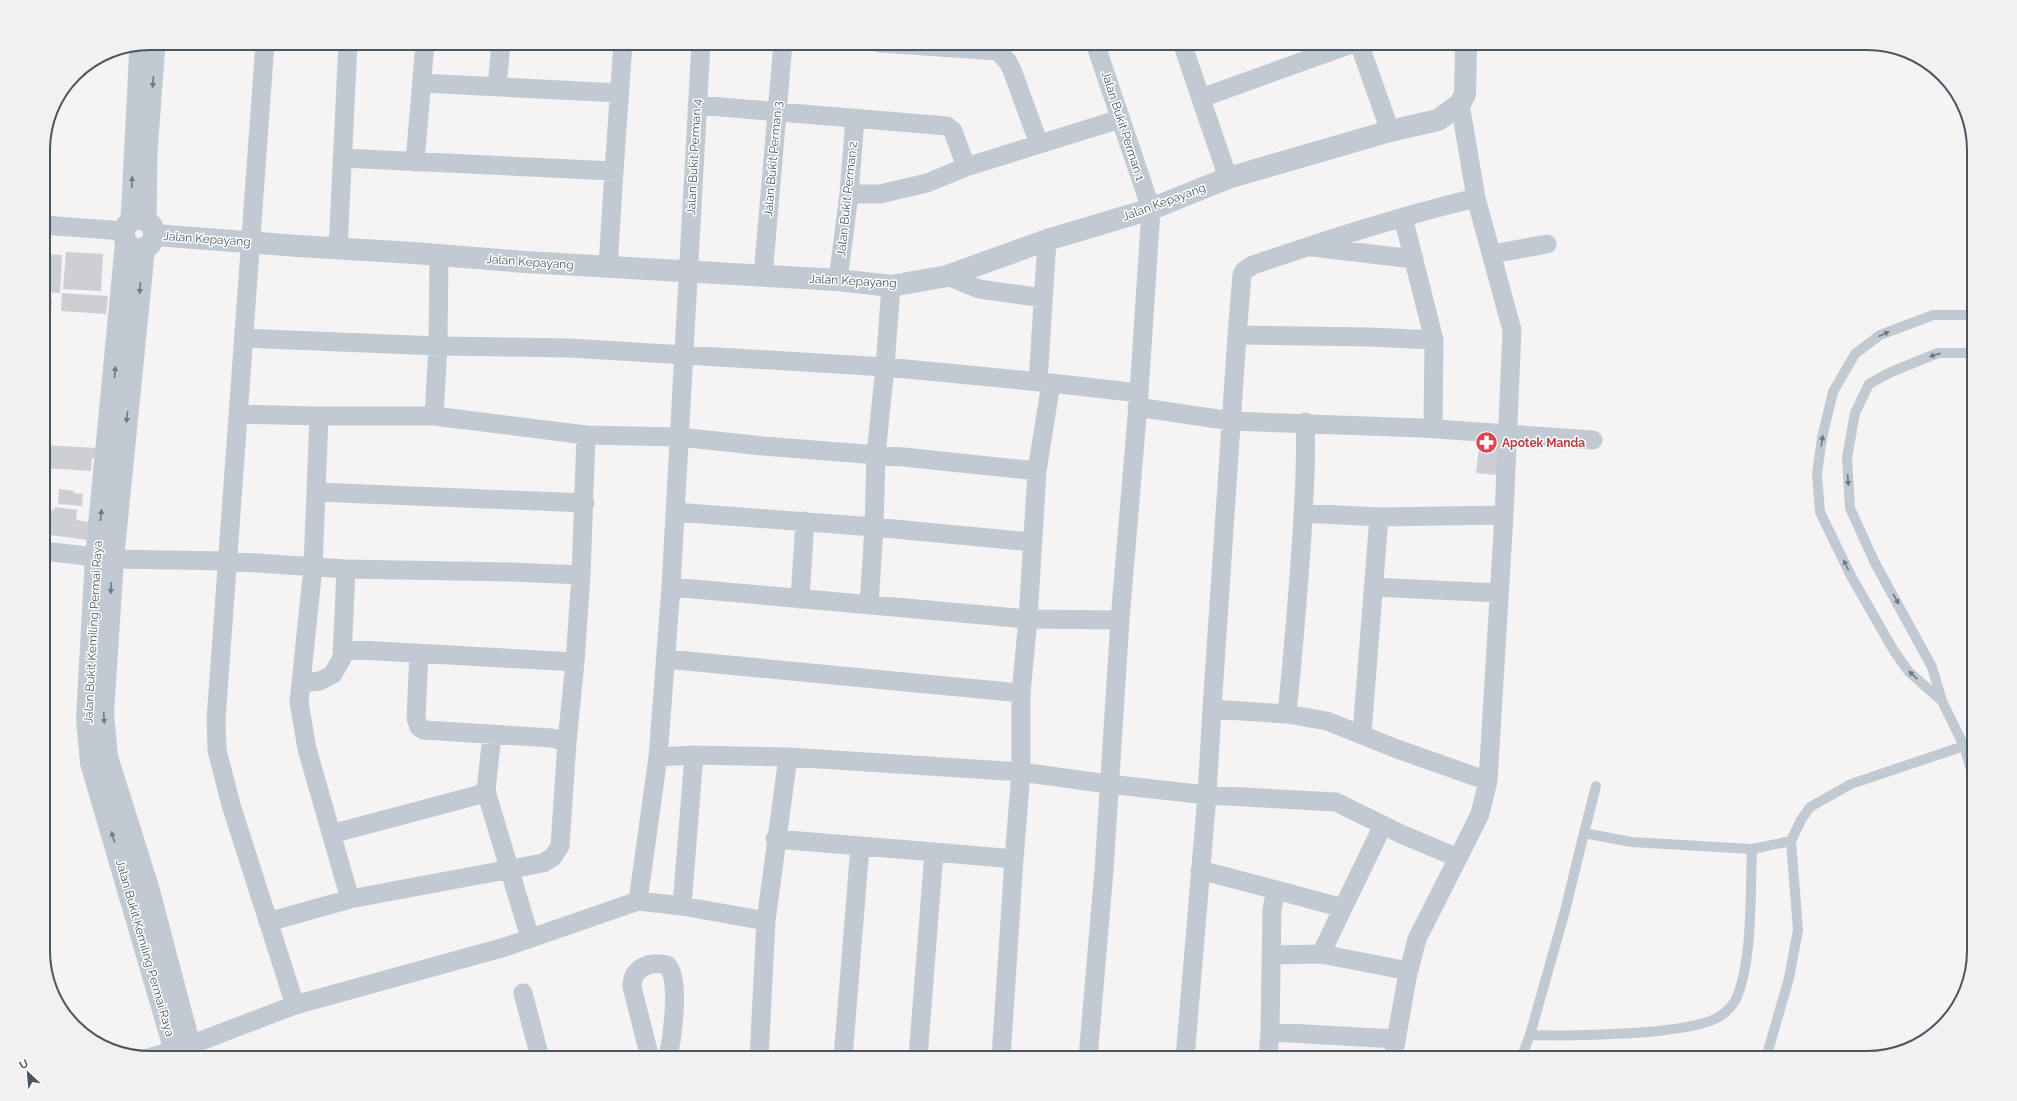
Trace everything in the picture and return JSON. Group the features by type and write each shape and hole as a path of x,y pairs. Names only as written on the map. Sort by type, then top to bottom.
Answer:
{"street":[{"path":"137,233 148,152 155,50"},
{"path":"264,50 216,720 217,750 231,805 295,1005"},
{"path":"338,249 348,50"},
{"path":"415,162 424,50"},
{"path":"497,86 500,50"},
{"path":"608,267 622,50"},
{"name":"Jalan Bukit Perman 4","path":"638,901 658,757 666,659 685,355 688,271 701,50"},
{"name":"Jalan Bukit Perman 3","path":"763,276 782,50"},
{"path":"983,50 998,51 1008,62 1039,144"},
{"name":"Jalan Bukit Perman 1","path":"1102,50 1120,119 1151,209"},
{"path":"1184,50 1228,178"},
{"path":"1201,98 1335,50"},
{"path":"1361,50 1390,131"},
{"path":"1394,1051 1409,971 1417,938 1480,814 1488,781 1504,515 1512,330 1476,198 1460,104 1464,94 1466,50"},
{"path":"137,233 139,51"},
{"path":"422,83 619,93"},
{"name":"Jalan Kepayang","path":"137,233 338,249 608,267 838,280 891,286 946,276 1047,240 1151,209 1228,178 1390,131 1438,120 1460,104"},
{"path":"697,105 947,126 953,131 966,167"},
{"name":"Jalan Bukit Perman 2","path":"838,280 849,194 855,118"},
{"path":"849,194 880,194 921,184 966,167 1120,119"},
{"path":"342,158 614,171"},
{"path":"1186,1051 1207,795 1242,275 1244,271 1253,265 1307,247 1403,216 1476,198"},
{"path":"1089,1051 1104,870 1108,784 1138,400 1151,209"},
{"path":"1403,216 1434,340 1433,429"},
{"path":"50,226 137,233"},
{"name":"Jalan Bukit Kemiling Permai Raya","path":"137,233 105,558 103,713 107,757 148,887 184,1051"},
{"path":"1001,1051 1021,772 1021,694 1028,619 1032,542 1044,383 1043,298 1047,240"},
{"path":"1492,254 1546,244"},
{"path":"1307,247 1414,259"},
{"path":"434,416 438,346 439,255"},
{"path":"946,276 979,289 1043,298"},
{"path":"869,605 874,527 876,455 891,286"},
{"path":"1237,335 1370,337 1434,340"},
{"path":"244,338 438,346 569,348 885,367 1044,383 1138,400 1231,421 1305,422 1593,440"},
{"path":"238,414 434,416 586,435 680,437 1037,471"},
{"path":"319,416 313,567 298,702 307,749 350,899"},
{"path":"1287,714 1297,604 1303,513 1306,448 1305,422"},
{"path":"268,922 350,899 543,863 553,857 560,846 567,742 575,662 585,503 586,435"},
{"path":"316,492 585,503"},
{"path":"675,512 805,521 1032,542"},
{"path":"1303,513 1379,517 1504,515"},
{"path":"1362,733 1379,517"},
{"path":"800,599 805,521"},
{"path":"50,552 105,558 228,561 346,569 511,572 581,575"},
{"path":"300,683 320,680 333,674 342,658 346,569"},
{"path":"671,587 1028,619 1120,620"},
{"path":"1373,588 1499,593"},
{"path":"342,650 575,662"},
{"path":"419,653 416,718 419,727 424,730 552,738 567,742"},
{"path":"666,659 1021,694"},
{"path":"1212,709 1287,714 1327,721 1362,733 1397,749 1488,781"},
{"path":"492,734 486,791 530,938"},
{"path":"658,757 694,755 788,757 1021,772 1108,784 1207,795 1336,802 1383,825 1458,858"},
{"path":"682,906 694,755"},
{"path":"759,1051 766,921 788,757"},
{"path":"331,834 478,795 486,791"},
{"path":"1321,954 1383,825"},
{"path":"776,839 1014,859"},
{"path":"844,1051 860,846"},
{"path":"919,1051 934,852"},
{"path":"1200,870 1343,908"},
{"path":"1269,1051 1272,909 1276,890"},
{"path":"189,1051 295,1005 505,947 638,901 682,906 766,921"},
{"path":"1271,955 1321,954 1409,971"},
{"path":"648,1051 632,987 632,980 635,974 642,967 651,963 667,965 673,974 673,1032 669,1051"},
{"path":"523,993 538,1051"},
{"path":"1270,1032 1396,1039"}],"lane":[{"path":"1942,701 1909,672 1894,650 1851,576 1820,512 1817,474 1822,438 1833,392 1855,354 1880,335 1933,315 1967,315"},
{"path":"1967,353 1938,353 1891,372 1870,384 1855,413 1847,458 1850,508 1875,563 1926,655 1942,701 1964,746 1967,756"},
{"path":"1768,1051 1789,978 1798,930 1791,841 1801,820 1810,807 1851,784 1964,746"},
{"path":"1524,1051 1530,1035 1565,911 1596,786"},
{"path":"1584,833 1631,842 1752,849 1791,841"},
{"path":"1530,1035 1562,1036 1661,1030 1702,1023 1722,1015 1735,1000 1747,962 1752,849"}],"building":[{"path":"66,252 103,254 101,291 63,289"},
{"path":"50,254 62,255 60,293 50,292"},
{"path":"62,293 108,296 106,314 61,311"},
{"path":"50,299 52,299 50,324"},
{"path":"1480,438 1502,440 1498,475 1476,473"},
{"path":"50,445 96,448 95,458 92,458 91,471 50,468"},
{"path":"59,489 83,494 82,506 58,504"},
{"path":"55,507 77,510 76,520 90,522 88,540 50,535 50,510 54,510"}],"place":[{"name":"Apotek Manda","path":"1486,443"}]}
